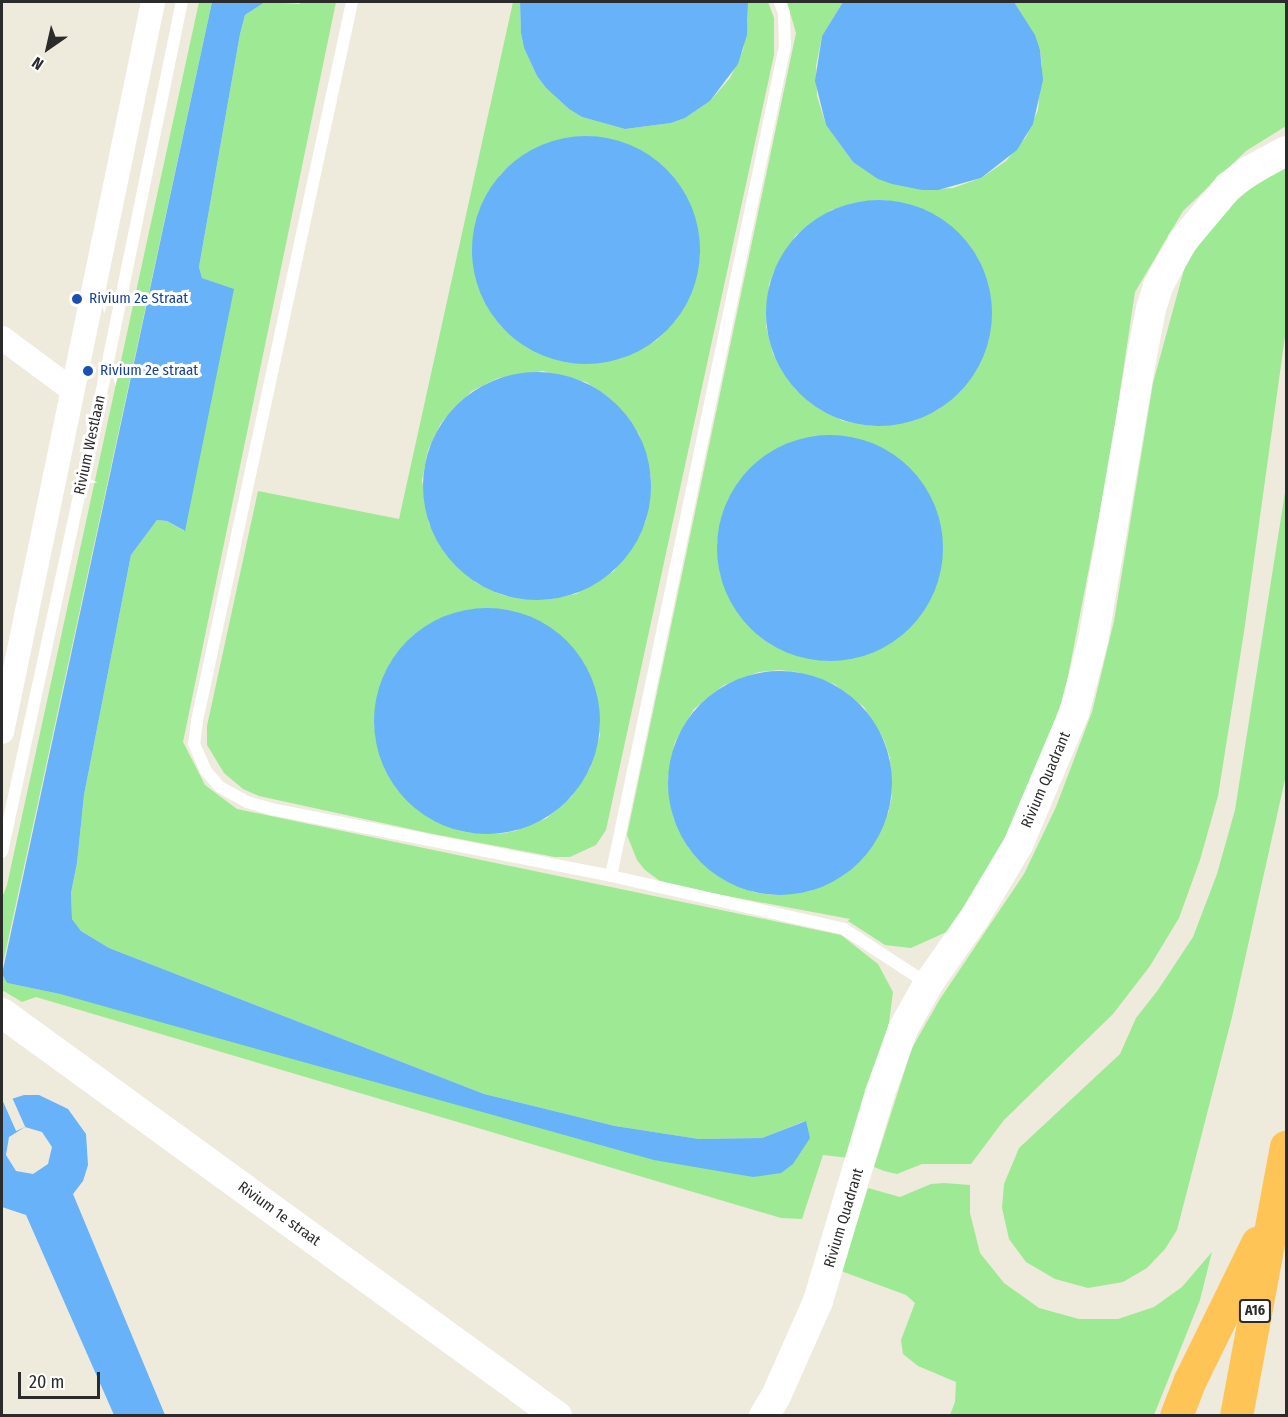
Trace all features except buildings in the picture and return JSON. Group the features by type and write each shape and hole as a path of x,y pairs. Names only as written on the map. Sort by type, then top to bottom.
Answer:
{"highway":[{"name":"A16","path":"1236,1416 1287,1147"},
{"name":"A16","path":"1176,1416 1190,1380 1274,1206"}],"street":[{"name":"Rivium Westlaan","path":"2,732 71,389 153,2"},
{"name":"Rivium Quadrant","path":"764,1416 776,1396 818,1302 890,1064 903,1029 928,984 975,917 1018,845 1077,704 1093,641 1150,309 1158,286 1182,242 1227,187 1249,171 1287,151"},
{"path":"2,338 71,389"},
{"name":"Rivium 1e straat","path":"2,1013 557,1416"}],"lane":[{"name":"Rivium Westlaan","path":"2,852 98,408 182,2"},
{"path":"352,2 199,709 194,744 207,771 220,787 255,805 301,817 611,876 844,929 928,984"},
{"path":"611,876 785,46 784,13 780,2"},
{"path":"71,389 98,408"}],"green space":[{"path":"199,2 212,2 2,968 2,898 7,885"},
{"path":"265,2 300,4 300,2 336,2 183,742 205,785 237,809 841,935 878,964 893,992 889,1023 851,1143 849,1158 823,1155 802,1219 781,1218 36,997 22,1002 2,990 2,974 7,983 60,994 753,1177 805,1121 762,1138 699,1139 615,1126 484,1094 109,948 81,931 72,919 71,893 77,863 84,795 131,555 157,520 167,521 184,531 233,289 202,278 199,267 240,34 245,15"},
{"path":"513,2 520,2 524,48 537,76 546,88 569,109 582,117 625,129 671,123 685,118 710,101 730,78 743,50 748,20 748,2 768,2 774,18 774,55 606,830 596,845 570,857 555,857 433,834 259,796 243,789 224,773 207,745 207,726 258,491 399,519","holes":["587,136 628,145 653,158 673,177 693,214 700,255 690,296 676,320 657,340 620,359 578,363 538,353 514,338 495,318 477,280 473,239 479,211 500,175 510,165 546,144","543,371 586,382 611,399 639,434 651,476 646,521 614,571 576,594 546,600 502,595 475,582 429,524 422,480 428,450 441,423 472,391 498,378","476,609 510,611 600,719 600,735 590,768 572,796 547,818 515,831 499,834 465,832 449,827 396,787 387,773 376,741 374,724 384,675 403,646 414,635 459,612"]},
{"path":"787,2 843,2 822,36 816,66 817,96 826,125 853,162 922,190 953,188 981,178 1006,161 1026,137 1038,110 1042,65 1040,50 1014,2 1286,2 1286,126 1246,151 1183,211 1135,292 1109,465 1065,692 1035,776 995,862 951,930 911,948 885,945 848,921 850,919 684,888 660,881 645,870 637,860 627,835 796,33","holes":["886,200 927,211 962,237 978,259 991,300 961,391 939,409 913,421 871,426 843,421 818,408 796,390 773,354 766,326 769,284 774,271 796,235 831,210 858,202","839,436 882,449 907,466 926,489 938,517 919,617 898,638 872,653 828,661 798,656 771,644 738,613 720,573 717,542 728,499 756,463 795,441","779,670 797,672 834,684 864,707 884,740 890,758 892,796 888,814 844,875 810,891 772,895 753,892 690,850 673,817 668,779 675,742 694,709 724,685 759,672"]},
{"path":"1286,167 1286,329 1244,632 1218,796 1200,860 1179,918 1150,966 1113,1014 1004,1120 971,1164 922,1164 897,1174 874,1167 912,1048 940,999 1024,874 1056,807 1092,712 1114,621 1153,383 1185,266 1215,220 1247,191"},
{"path":"1286,486 1286,775 1232,1017 1177,1230 1165,1249 1147,1268 1123,1282 1088,1288 1055,1279 1026,1262 1009,1239 1002,1208 1004,1184 1019,1148 1120,1054 1136,1018 1158,990 1193,937 1217,874 1235,810"},
{"path":"931,1184 970,1185 970,1213 980,1253 1004,1283 1039,1308 1079,1319 1118,1319 1154,1307 1182,1287 1212,1252 1200,1300 1154,1415 950,1415 955,1402 956,1382 918,1366 903,1354 901,1340 915,1303 906,1295 841,1271 868,1188 900,1197"}],"water":[{"path":"212,2 265,2 245,15 240,34 199,267 202,278 234,289 185,531 167,521 157,520 131,555 84,795 77,863 71,893 72,919 81,931 109,948 484,1094 615,1126 699,1139 762,1138 806,1121 810,1138 793,1164 781,1173 753,1177 654,1160 60,994 7,983 2,974"},
{"path":"520,2 748,2 747,35 738,64 710,101 685,118 671,123 625,129 582,117 569,109 546,88 537,76 524,48"},
{"path":"843,2 1014,2 1035,35 1040,50 1043,80 1033,124 1017,150 981,178 938,190 922,190 892,184 878,179 853,162 826,125 815,81 822,36"},
{"path":"586,136 619,141 640,150 658,162 674,178 686,196 695,217 700,250 695,283 686,304 674,322 658,338 640,350 619,359 586,364 553,359 532,350 514,338 498,322 486,304 477,283 472,250 477,217 486,196 498,178 514,162 532,150 553,141"},
{"path":"879,200 901,202 932,213 959,233 979,260 990,291 992,313 990,335 979,366 959,393 932,413 901,424 879,426 857,424 826,413 799,393 779,366 768,335 766,313 768,291 779,260 799,233 826,213 857,202"},
{"path":"526,372 548,372 581,380 601,391 618,405 632,422 643,442 651,475 649,508 643,530 632,550 618,567 601,581 581,592 548,600 526,600 493,592 483,587 464,574 449,559 431,530 423,497 423,475 431,442 436,432 449,413 464,398 493,380"},
{"path":"830,435 863,440 873,444 893,454 910,468 924,485 934,505 938,515 943,548 938,581 934,591 924,611 910,628 893,642 873,652 863,656 830,661 797,656 787,652 767,642 750,628 736,611 726,591 722,581 717,548 722,515 726,505 736,485 750,468 767,454 787,444 797,440"},
{"path":"487,608 509,610 530,617 550,627 567,641 581,658 591,678 598,699 600,721 598,743 591,764 581,784 567,801 550,815 530,825 509,832 487,834 465,832 444,825 424,815 407,801 393,784 383,764 376,743 374,721 376,699 383,678 393,658 407,641 424,627 444,617 465,610"},
{"path":"769,671 791,671 823,679 833,684 851,696 867,712 884,740 890,761 892,783 890,805 884,826 867,854 851,870 823,887 791,895 769,895 737,887 727,882 709,870 693,854 676,826 668,794 668,772 676,740 681,730 693,712 709,696 737,679"},
{"path":"24,1095 39,1095 68,1109 86,1134 88,1165 83,1181 73,1194 165,1415 114,1415 26,1215 2,1207 2,1102","holes":["25,1127 42,1132 52,1147 48,1164 33,1174 16,1171 6,1155 9,1137"]}],"pier":[{"path":"11,1095 25,1127 16,1131 2,1099"}],"place":[{"name":"Rivium 2e Straat","path":"77,299"},
{"name":"Rivium 2e straat","path":"88,371"}]}
